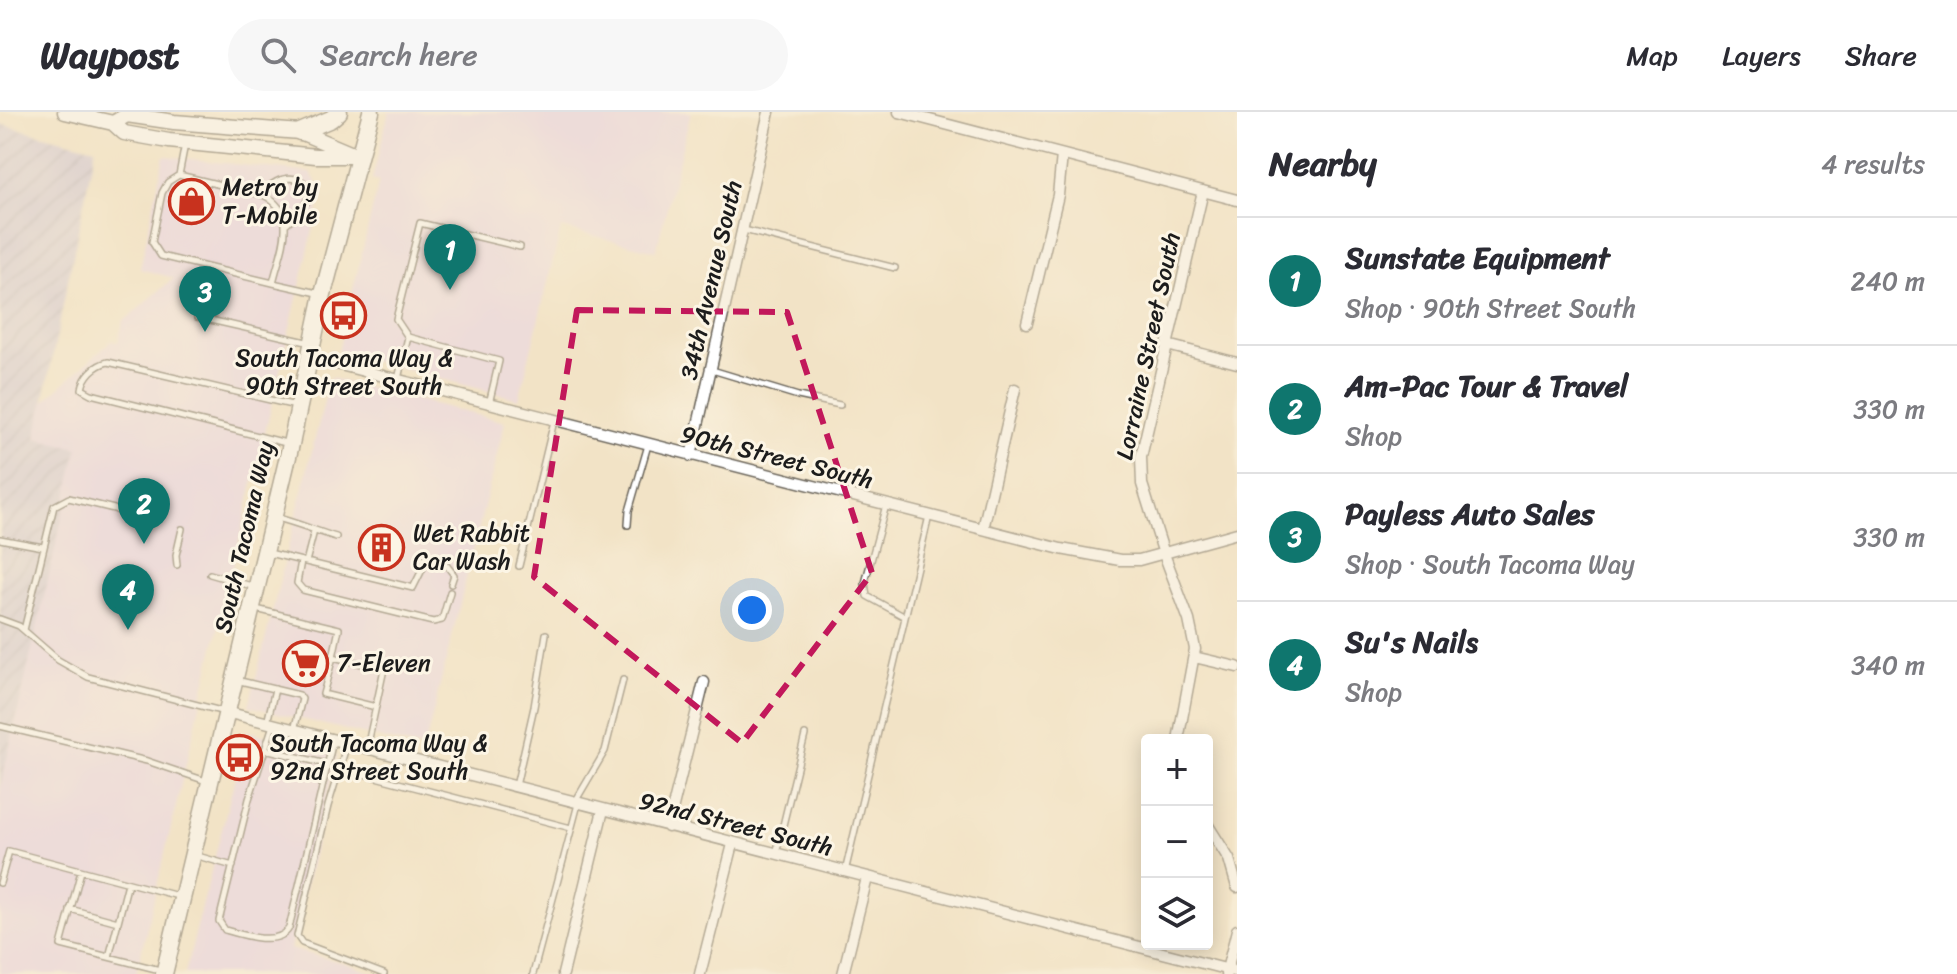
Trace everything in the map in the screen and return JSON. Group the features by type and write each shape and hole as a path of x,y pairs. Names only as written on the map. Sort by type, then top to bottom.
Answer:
{"main road":[{"path":"65,112 113,123 124,133 185,143 316,156 359,156"},
{"path":"300,132 331,119 339,112"},
{"name":"South Tacoma Way","path":"165,973 291,444 323,294 371,112"},
{"path":"113,123 127,115 175,117 300,132 359,156"}],"street":[{"name":"34th Avenue South","path":"691,456 769,112"},
{"path":"899,112 1237,200"},
{"path":"1027,323 1058,195 1062,155"},
{"name":"Lorraine Street South","path":"1179,734 1194,657 1189,620 1164,554 1140,471 1203,191"},
{"path":"1167,345 1237,363"},
{"name":"90th Street South","path":"310,350 397,380 1061,549 1120,560 1139,560 1237,533"},
{"path":"983,529 1015,389"},
{"path":"1194,657 1237,667"},
{"path":"668,827 704,682"},
{"name":"92nd Street South","path":"226,712 1230,972"},
{"path":"563,974 603,810"},
{"path":"1213,833 1234,866 1237,887"},
{"path":"700,974 733,844"},
{"path":"843,974 867,878"},
{"path":"1230,972 1237,930"}],"lane":[{"path":"179,175 185,143"},
{"path":"287,223 278,206 263,195 179,175 168,182 162,193 152,242 161,256 172,260 323,294"},
{"path":"263,195 280,178 292,178 303,183 308,190 308,198 300,211 287,223 273,283"},
{"path":"489,404 499,361 408,337 396,319 420,223 520,247"},
{"path":"743,230 895,268"},
{"path":"197,317 310,350"},
{"path":"397,380 408,337"},
{"path":"291,444 91,394 82,389 82,385 91,370 100,363 108,362 299,407"},
{"path":"711,370 840,405"},
{"path":"519,566 554,421"},
{"path":"628,525 629,511 648,445"},
{"path":"24,630 54,506 69,498 129,516"},
{"path":"886,505 865,583 867,596 905,617"},
{"path":"845,872 929,515"},
{"path":"274,517 336,537"},
{"path":"177,565 182,529"},
{"path":"314,531 297,583 303,590 433,622 442,620 450,592"},
{"path":"0,539 43,547"},
{"path":"265,552 413,588 427,560"},
{"path":"419,558 447,566 452,571 451,584"},
{"path":"210,574 256,588"},
{"path":"251,608 339,629 323,694 376,707"},
{"path":"0,619 24,630 58,660 88,677 226,712"},
{"path":"515,787 534,707 546,634"},
{"path":"333,657 384,669 367,749"},
{"path":"235,679 299,695 302,699 294,730"},
{"path":"533,974 576,803 605,751 623,680"},
{"path":"275,689 265,749 249,799 220,927 238,934 277,939 286,934 333,740"},
{"path":"0,726 147,761 209,782"},
{"path":"776,855 805,735"},
{"path":"347,744 328,806 297,936 302,943 384,974"},
{"path":"265,749 326,764"},
{"path":"341,768 571,828"},
{"path":"0,883 9,851 183,897"},
{"path":"193,855 233,866"},
{"path":"81,871 61,945 165,973"},
{"path":"109,957 128,883"},
{"path":"70,909 118,922"}],"highlighted area":[{"path":"577,310 787,312 872,573 742,743 534,577"}],"shaded area":[{"path":"389,112 691,112 656,251 561,228 519,399 338,352 379,182 372,180"},
{"path":"0,124 95,148 36,438 78,448 0,789"},
{"path":"164,156 311,173 322,193 136,974 0,974 0,789 77,449 36,438 43,402 111,341 118,342 123,322 174,278 140,269"},
{"path":"330,378 505,422 424,749 249,706"},
{"path":"247,731 337,755 290,949 375,974 185,974"}],"place":[{"name":"Metro by T-Mobile","path":"191,201"},
{"name":"Sunstate Equipment","path":"450,290"},
{"name":"South Tacoma Way & 90th Street South","path":"344,316"},
{"name":"Payless Auto Sales","path":"205,332"},
{"name":"Am-Pac Tour & Travel","path":"144,544"},
{"name":"Wet Rabbit Car Wash","path":"382,547"},
{"name":"Su's Nails","path":"128,630"},
{"name":"7-Eleven","path":"306,663"},
{"name":"South Tacoma Way & 92nd Street South","path":"239,757"}]}
